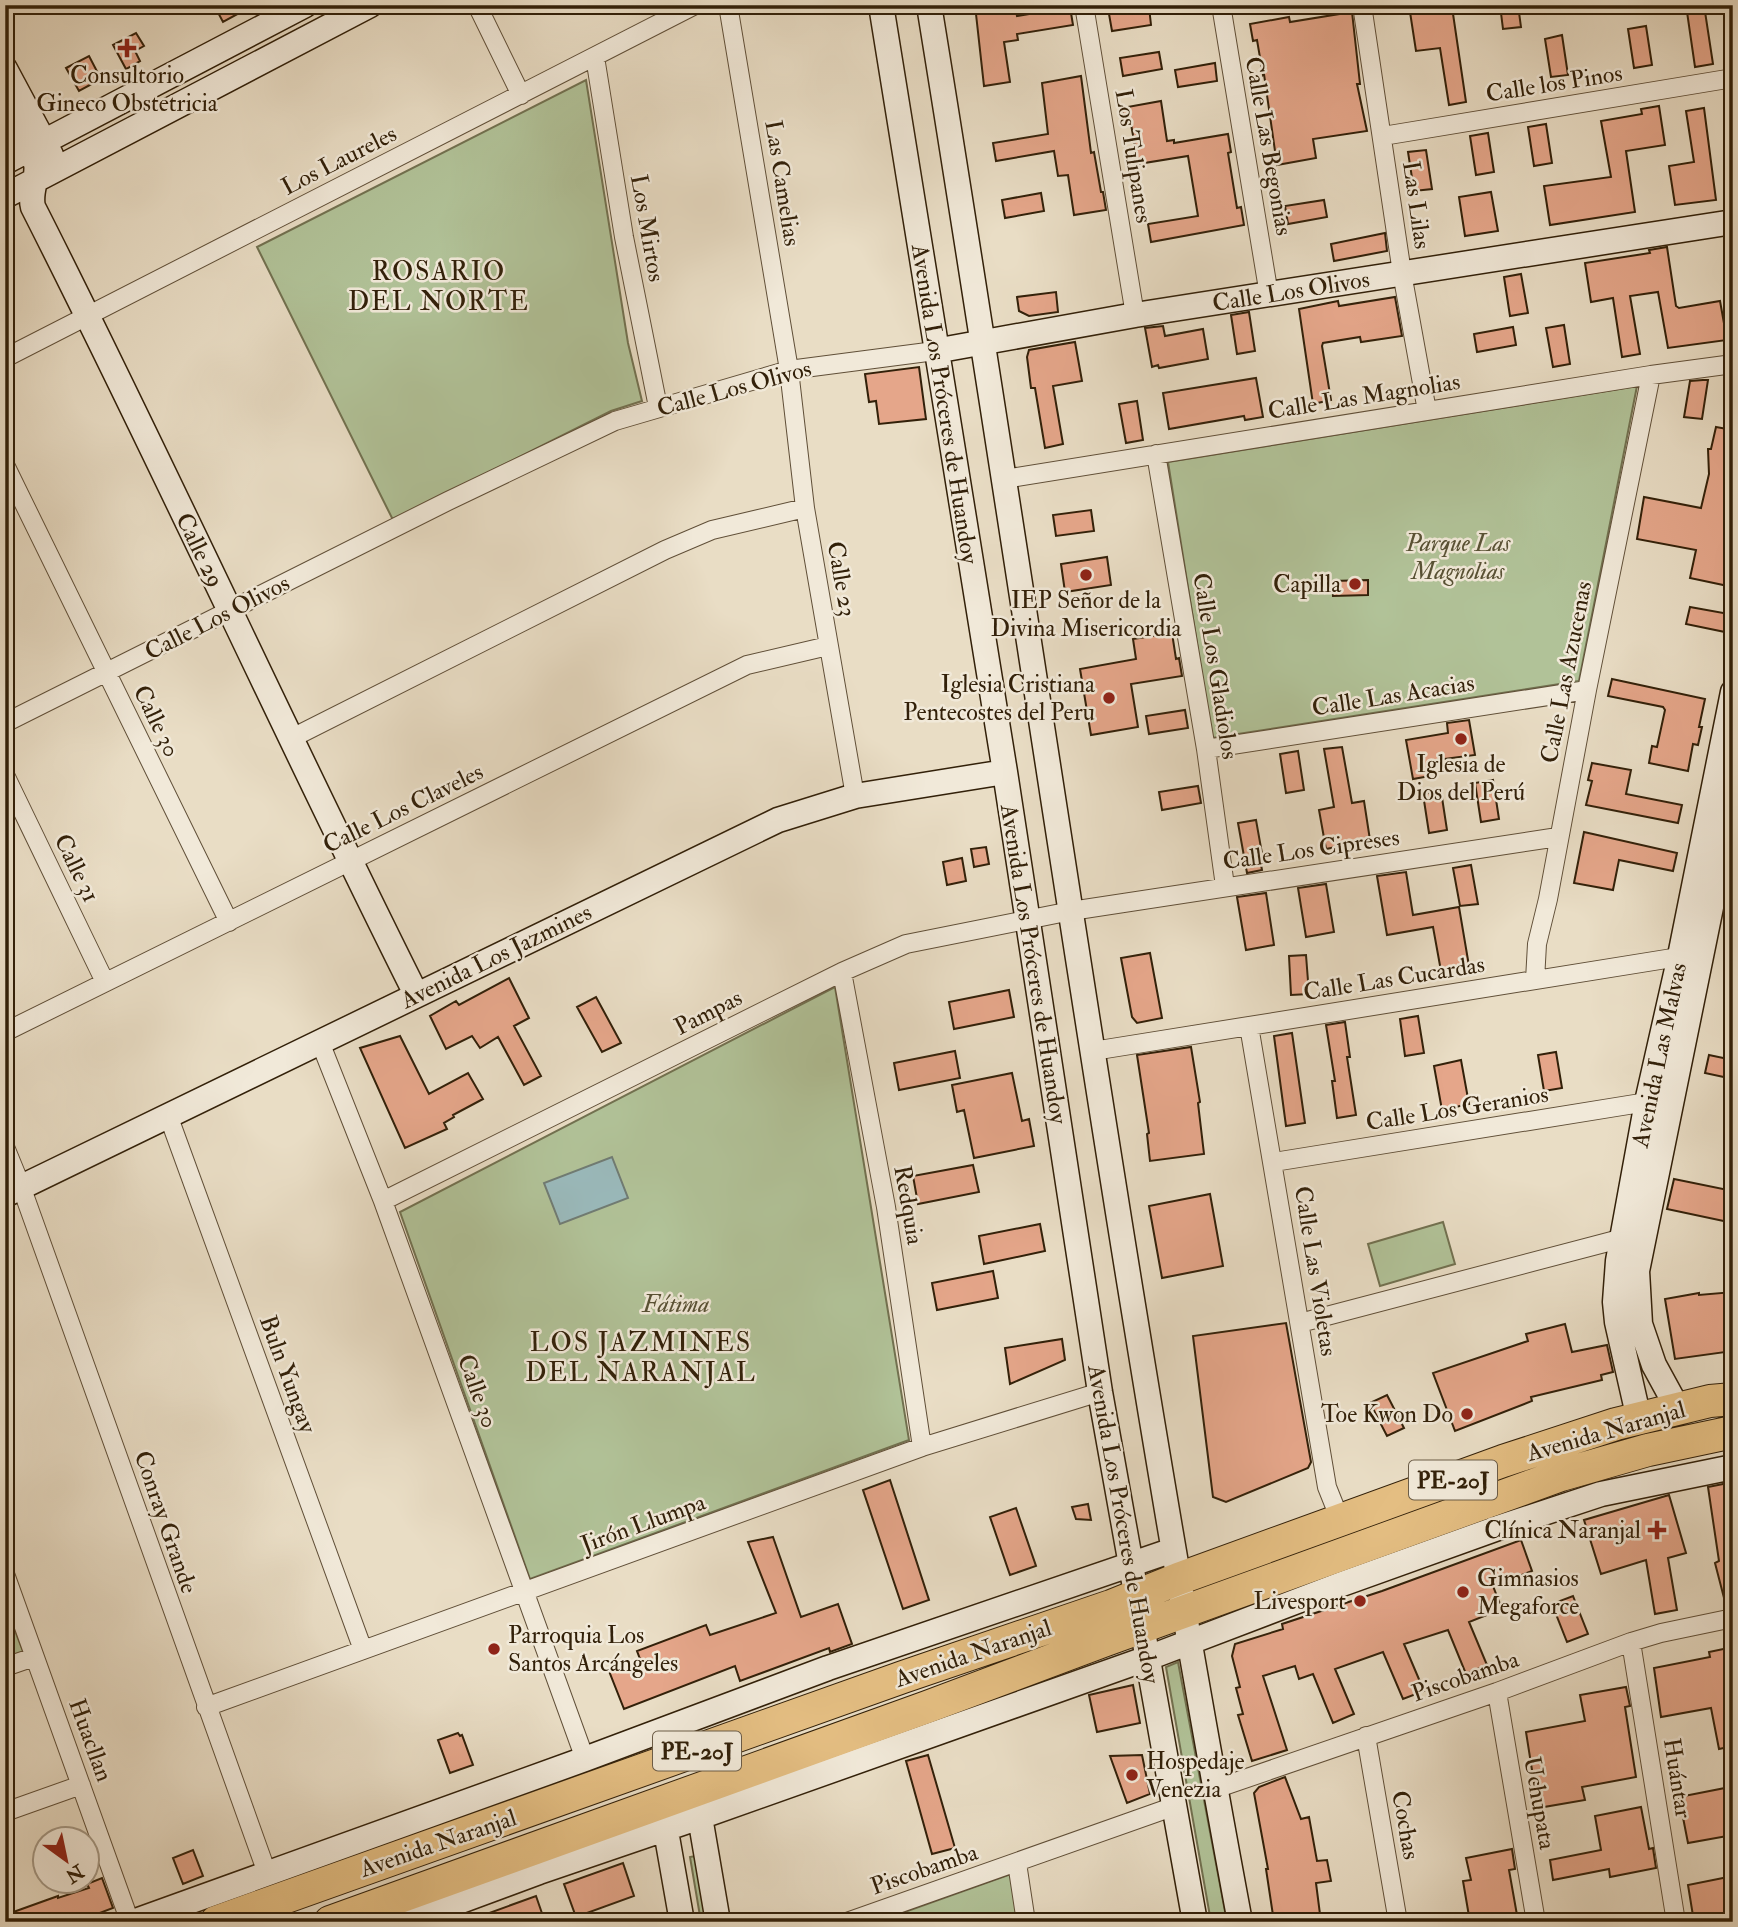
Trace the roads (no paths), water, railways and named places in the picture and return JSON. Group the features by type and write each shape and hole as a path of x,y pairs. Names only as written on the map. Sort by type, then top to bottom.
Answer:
{"highway":[{"name":"Avenida Naranjal","path":"216,1922 1137,1595 1176,1564 1341,1522 1503,1461 1639,1419 1733,1399"},
{"name":"Avenida Naranjal","path":"330,1922 663,1815 927,1707 1561,1475 1648,1450 1733,1432"}],"main road":[{"path":"5,162 305,5"},
{"name":"Avenida Los Próceres de Huandoy","path":"881,5 1005,772 1100,1392 1195,1922"},
{"name":"Avenida Los Próceres de Huandoy","path":"929,5 1176,1564 1240,1922"},
{"path":"5,196 364,6"},
{"path":"5,69 36,146"},
{"path":"5,105 36,146"},
{"name":"Calle 29","path":"36,146 36,163 46,174 31,198 33,207 88,314 349,861 416,994"},
{"name":"Calle Los Olivos","path":"935,351 1135,315 1733,222"},
{"name":"Avenida Las Malvas","path":"1639,1419 1616,1312 1618,1261 1633,1236 1691,955 1733,692"},
{"name":"Avenida Los Jazmines","path":"13,1191 778,820 855,796 1005,772"},
{"name":"Avenida Las Malvas","path":"1678,1409 1654,1365 1640,1324 1633,1236 1647,1102 1691,955 1733,799"},
{"name":"Avenida Naranjal","path":"404,1922 663,1815 700,1817 1148,1658 1342,1584 1560,1507 1601,1494 1733,1468"},
{"name":"Avenida Naranjal","path":"132,1922 585,1759 828,1668 1132,1564 1176,1564"},
{"path":"663,1815 682,1922"},
{"path":"700,1817 718,1922"}],"street":[{"path":"477,5 521,95"},
{"name":"Los Laureles","path":"5,358 695,5"},
{"name":"Las Camelias","path":"729,5 789,370"},
{"name":"Los Tulipanes","path":"1084,5 1135,315"},
{"name":"Calle Las Begonias","path":"1220,5 1269,295"},
{"name":"Las Lilas","path":"1362,5 1402,272 1427,411"},
{"name":"Los Mirtos","path":"595,57 624,237 658,407"},
{"name":"Calle los Pinos","path":"1383,135 1733,78"},
{"name":"Calle Los Olivos","path":"5,723 615,421 789,370 935,351"},
{"name":"Calle Las Magnolias","path":"1004,479 1733,364"},
{"name":"Calle 23","path":"789,370 805,508 855,796"},
{"name":"Calle Las Azucenas","path":"1535,980 1537,944 1651,375"},
{"name":"Calle Los Gladiolos","path":"1156,454 1206,749 1225,886"},
{"name":"Calle 30","path":"5,465 229,922"},
{"path":"292,738 688,540 712,530 805,508"},
{"name":"Calle Los Claveles","path":"5,1032 747,665 828,646"},
{"name":"Calle Las Acacias","path":"1206,749 1587,690"},
{"name":"Calle 31","path":"5,775 106,982"},
{"name":"Calle Los Cipreses","path":"1071,911 1558,837"},
{"name":"Pampas","path":"383,1201 842,972 906,944 1071,911"},
{"name":"Calle Las Cucardas","path":"1093,1051 1691,955"},
{"name":"Redquia","path":"842,972 886,1207 922,1447"},
{"name":"Calle Las Violetas","path":"1249,1026 1327,1487 1341,1522"},
{"name":"Calle 30","path":"320,1042 383,1201 585,1759"},
{"name":"Calle Los Geranios","path":"1273,1162 1647,1102"},
{"name":"Buln Yungay","path":"168,1115 363,1650"},
{"name":"Conray Grande","path":"5,1147 13,1191 267,1872"},
{"path":"1300,1323 1633,1236"},
{"name":"Jirón Llumpa","path":"206,1707 922,1447 1100,1392"},
{"name":"Huacllan","path":"5,1574 132,1922"},
{"name":"Piscobamba","path":"1215,1790 1497,1692 1631,1642 1733,1618"},
{"name":"Huántar","path":"1631,1642 1676,1922"},
{"path":"5,1668 34,1657"},
{"name":"Uchupata","path":"1497,1692 1536,1922"},
{"name":"Cochas","path":"1366,1736 1398,1922"},
{"path":"5,1812 81,1785"},
{"name":"Piscobamba","path":"847,1922 878,1916 1175,1806"},
{"path":"1017,1863 1026,1922"}],"water":[{"path":"612,1157 628,1198 560,1224 544,1183"}],"place":[{"name":"Consultorio Gineco Obstetricia","path":"127,48"},
{"name":"IEP Señor de la Divina Misericordia","path":"1086,575"},
{"name":"Capilla","path":"1355,584"},
{"name":"Iglesia Cristiana Pentecostes del Peru","path":"1109,698"},
{"name":"Iglesia de Dios del Perú","path":"1461,739"},
{"name":"Toe Kwon Do","path":"1467,1414"},
{"name":"Clínica Naranjal","path":"1657,1530"},
{"name":"Gimnasios Megaforce","path":"1463,1592"},
{"name":"Livesport","path":"1360,1601"},
{"name":"Parroquia Los Santos Arcángeles","path":"494,1649"},
{"name":"Hospedaje Venezia","path":"1132,1775"}],"district":[{"name":"ROSARIO DEL NORTE","path":"439,286"},
{"name":"LOS JAZMINES DEL NARANJAL","path":"641,1357"}],"park label":[{"name":"Parque Las Magnolias","path":"1458,557"},
{"name":"Fátima","path":"676,1304"}]}
